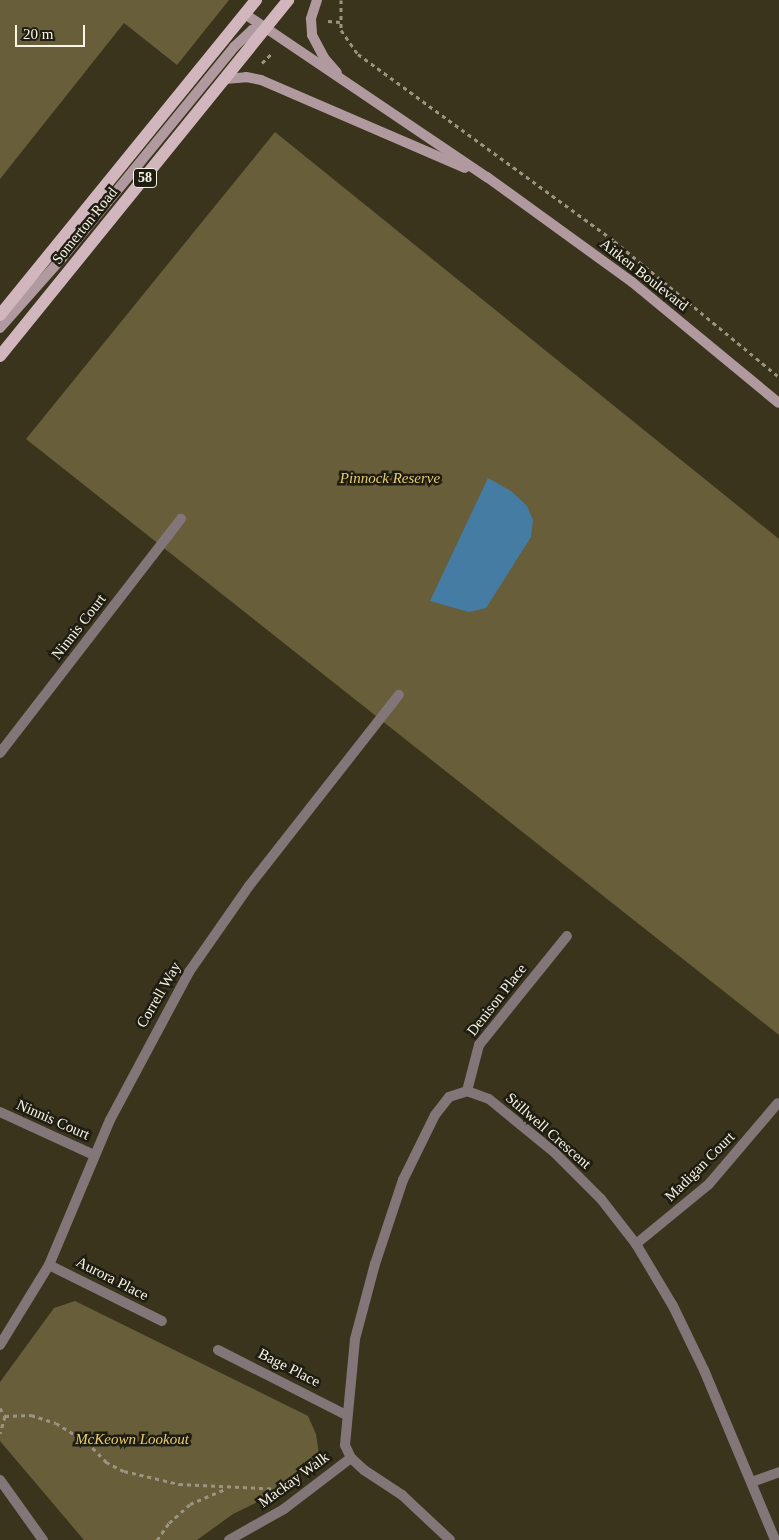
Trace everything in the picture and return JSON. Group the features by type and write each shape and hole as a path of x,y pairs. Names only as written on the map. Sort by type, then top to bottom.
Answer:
{"main road":[{"name":"Somerton Road","path":"0,314 256,0"},
{"name":"Somerton Road","path":"0,356 288,0"},
{"path":"317,0 311,19 316,45 346,83"},
{"name":"Aitken Boulevard","path":"245,14 487,177 632,282 779,403"},
{"path":"0,328 62,258 234,47 252,30 265,29"},
{"name":"Aitken Boulevard","path":"225,79 246,77 261,80 487,177"}],"street":[{"name":"Ninnis Court","path":"0,753 181,519"},
{"name":"Correll Way","path":"0,1345 49,1264 94,1155 146,1048 189,972 249,886 399,695"},
{"name":"Denison Place","path":"467,1091 479,1045 567,936"},
{"name":"Stillwell Crescent","path":"467,1091 489,1099 554,1152 601,1199 636,1244 673,1306 752,1482 775,1540"},
{"path":"450,1540 402,1495 351,1458 345,1445 346,1415 356,1339 375,1264 403,1180 435,1115 449,1097 467,1091"},
{"name":"Madigan Court","path":"636,1244 709,1184 778,1103"},
{"name":"Ninnis Court","path":"0,1112 94,1155"},
{"name":"Aurora Place","path":"49,1264 162,1321"},
{"name":"Bage Place","path":"218,1350 346,1415"},
{"name":"Mackay Walk","path":"229,1540 284,1510 307,1490 351,1458"},
{"path":"752,1482 779,1472"},
{"path":"0,1480 43,1540"},
{"path":"0,1491 15,1503"}],"path":[{"path":"341,0 340,30 358,54 614,241 779,377"},
{"path":"0,1408 5,1416 0,1433"},
{"path":"5,1416 31,1415 56,1423 87,1442 106,1462 124,1471 179,1484 226,1488 307,1490"},
{"path":"157,1540 170,1523 190,1504 226,1488"}],"green space":[{"path":"0,0 229,0 177,65 124,23 0,179"},
{"name":"Pinnock Reserve","path":"275,132 779,539 779,1035 26,439"},
{"name":"McKeown Lookout","path":"75,1301 308,1416 316,1434 320,1461 268,1497 233,1514 197,1540 84,1540 0,1441 0,1382 54,1308"}],"water":[{"path":"488,478 511,491 527,506 533,520 531,537 486,608 469,612 430,601"}]}
